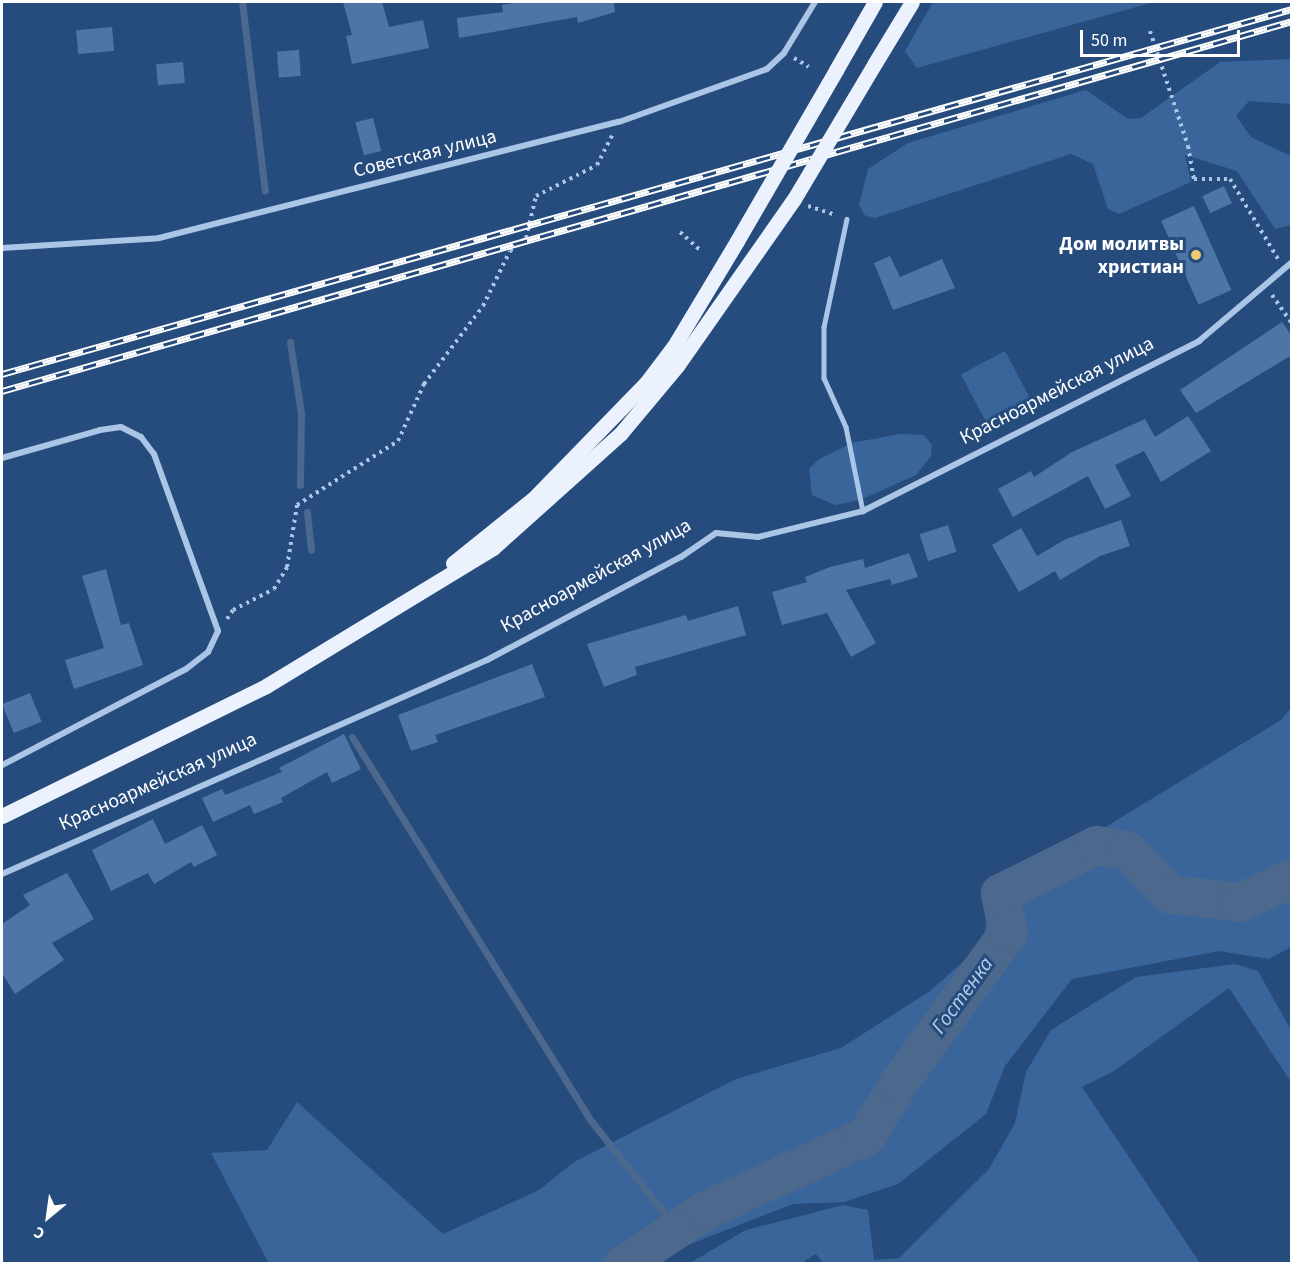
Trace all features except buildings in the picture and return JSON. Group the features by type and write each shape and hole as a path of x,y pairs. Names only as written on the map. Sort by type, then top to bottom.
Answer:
{"main road":[{"name":"Красноармейская улица","path":"401,604 533,499 618,413 674,346 875,2"},
{"name":"Красноармейская улица","path":"2,816 266,686 493,548 621,433 677,366 801,202 875,63 912,2"}],"street":[{"name":"Советская улица","path":"2,248 159,238 619,122 767,69 784,53 815,2"},
{"name":"Красноармейская улица","path":"2,874 487,660 681,557 716,533 758,537 863,511 1199,341 1292,262"},
{"path":"2,458 100,430 121,427 141,437 154,454 218,631 208,652 186,669 2,765"}],"lane":[{"path":"847,219 824,327 824,378 846,427 863,511"}],"path":[{"path":"1149,31 1188,146 1194,179 1230,179 1285,270"},
{"path":"218,631 233,610 274,589 287,567 297,505 398,441 424,384 483,306 510,251 526,238 536,196 597,165 619,122"},
{"path":"801,202 847,219"},
{"path":"680,232 701,252"},
{"path":"1266,285 1292,324"}],"shaded area":[{"path":"933,2 1154,2 917,68 905,51"},
{"path":"1291,59 1291,104 1249,101 1236,116 1251,137 1291,156 1291,225 1275,229 1237,171 1185,155 1191,182 1119,214 1108,209 1093,164 1071,154 875,218 864,215 859,204 868,169 908,143 1086,90 1128,119 1141,118 1220,62"},
{"path":"1005,351 1030,399 986,422 961,374"},
{"path":"900,434 924,435 932,445 931,456 916,475 860,500 835,505 812,495 809,469 818,460 851,443"},
{"path":"1291,708 1291,947 1269,959 1219,951 1072,979 1005,1066 986,1114 898,1184 844,1202 793,1204 675,1250 658,1263 269,1264 211,1153 267,1150 297,1102 443,1234 539,1190 574,1162 736,1079 841,1048 930,991 983,944 991,884 1071,848 1281,720"},
{"path":"1235,964 1258,971 1291,1030 1291,1082 1229,988 1114,1071 1082,1087 1200,1263 824,1264 816,1254 801,1263 690,1263 746,1230 843,1205 868,1210 874,1260 899,1258 989,1169 1015,1123 1026,1072 1051,1030 1136,977"}],"waterway":[{"path":"242,2 265,191"},
{"path":"290,342 301,413 300,485"},
{"path":"307,512 311,550"},
{"path":"352,737 592,1122 677,1229"},
{"name":"Гостенка","path":"623,1264 705,1210 866,1136 898,1083 1008,932 1000,893 1096,845 1127,850 1170,894 1239,902 1292,878"}],"railway":[{"path":"2,374 1292,9"},
{"path":"2,391 1292,21"}],"place":[{"name":"Дом молитвы христиан","path":"1196,255"}]}
